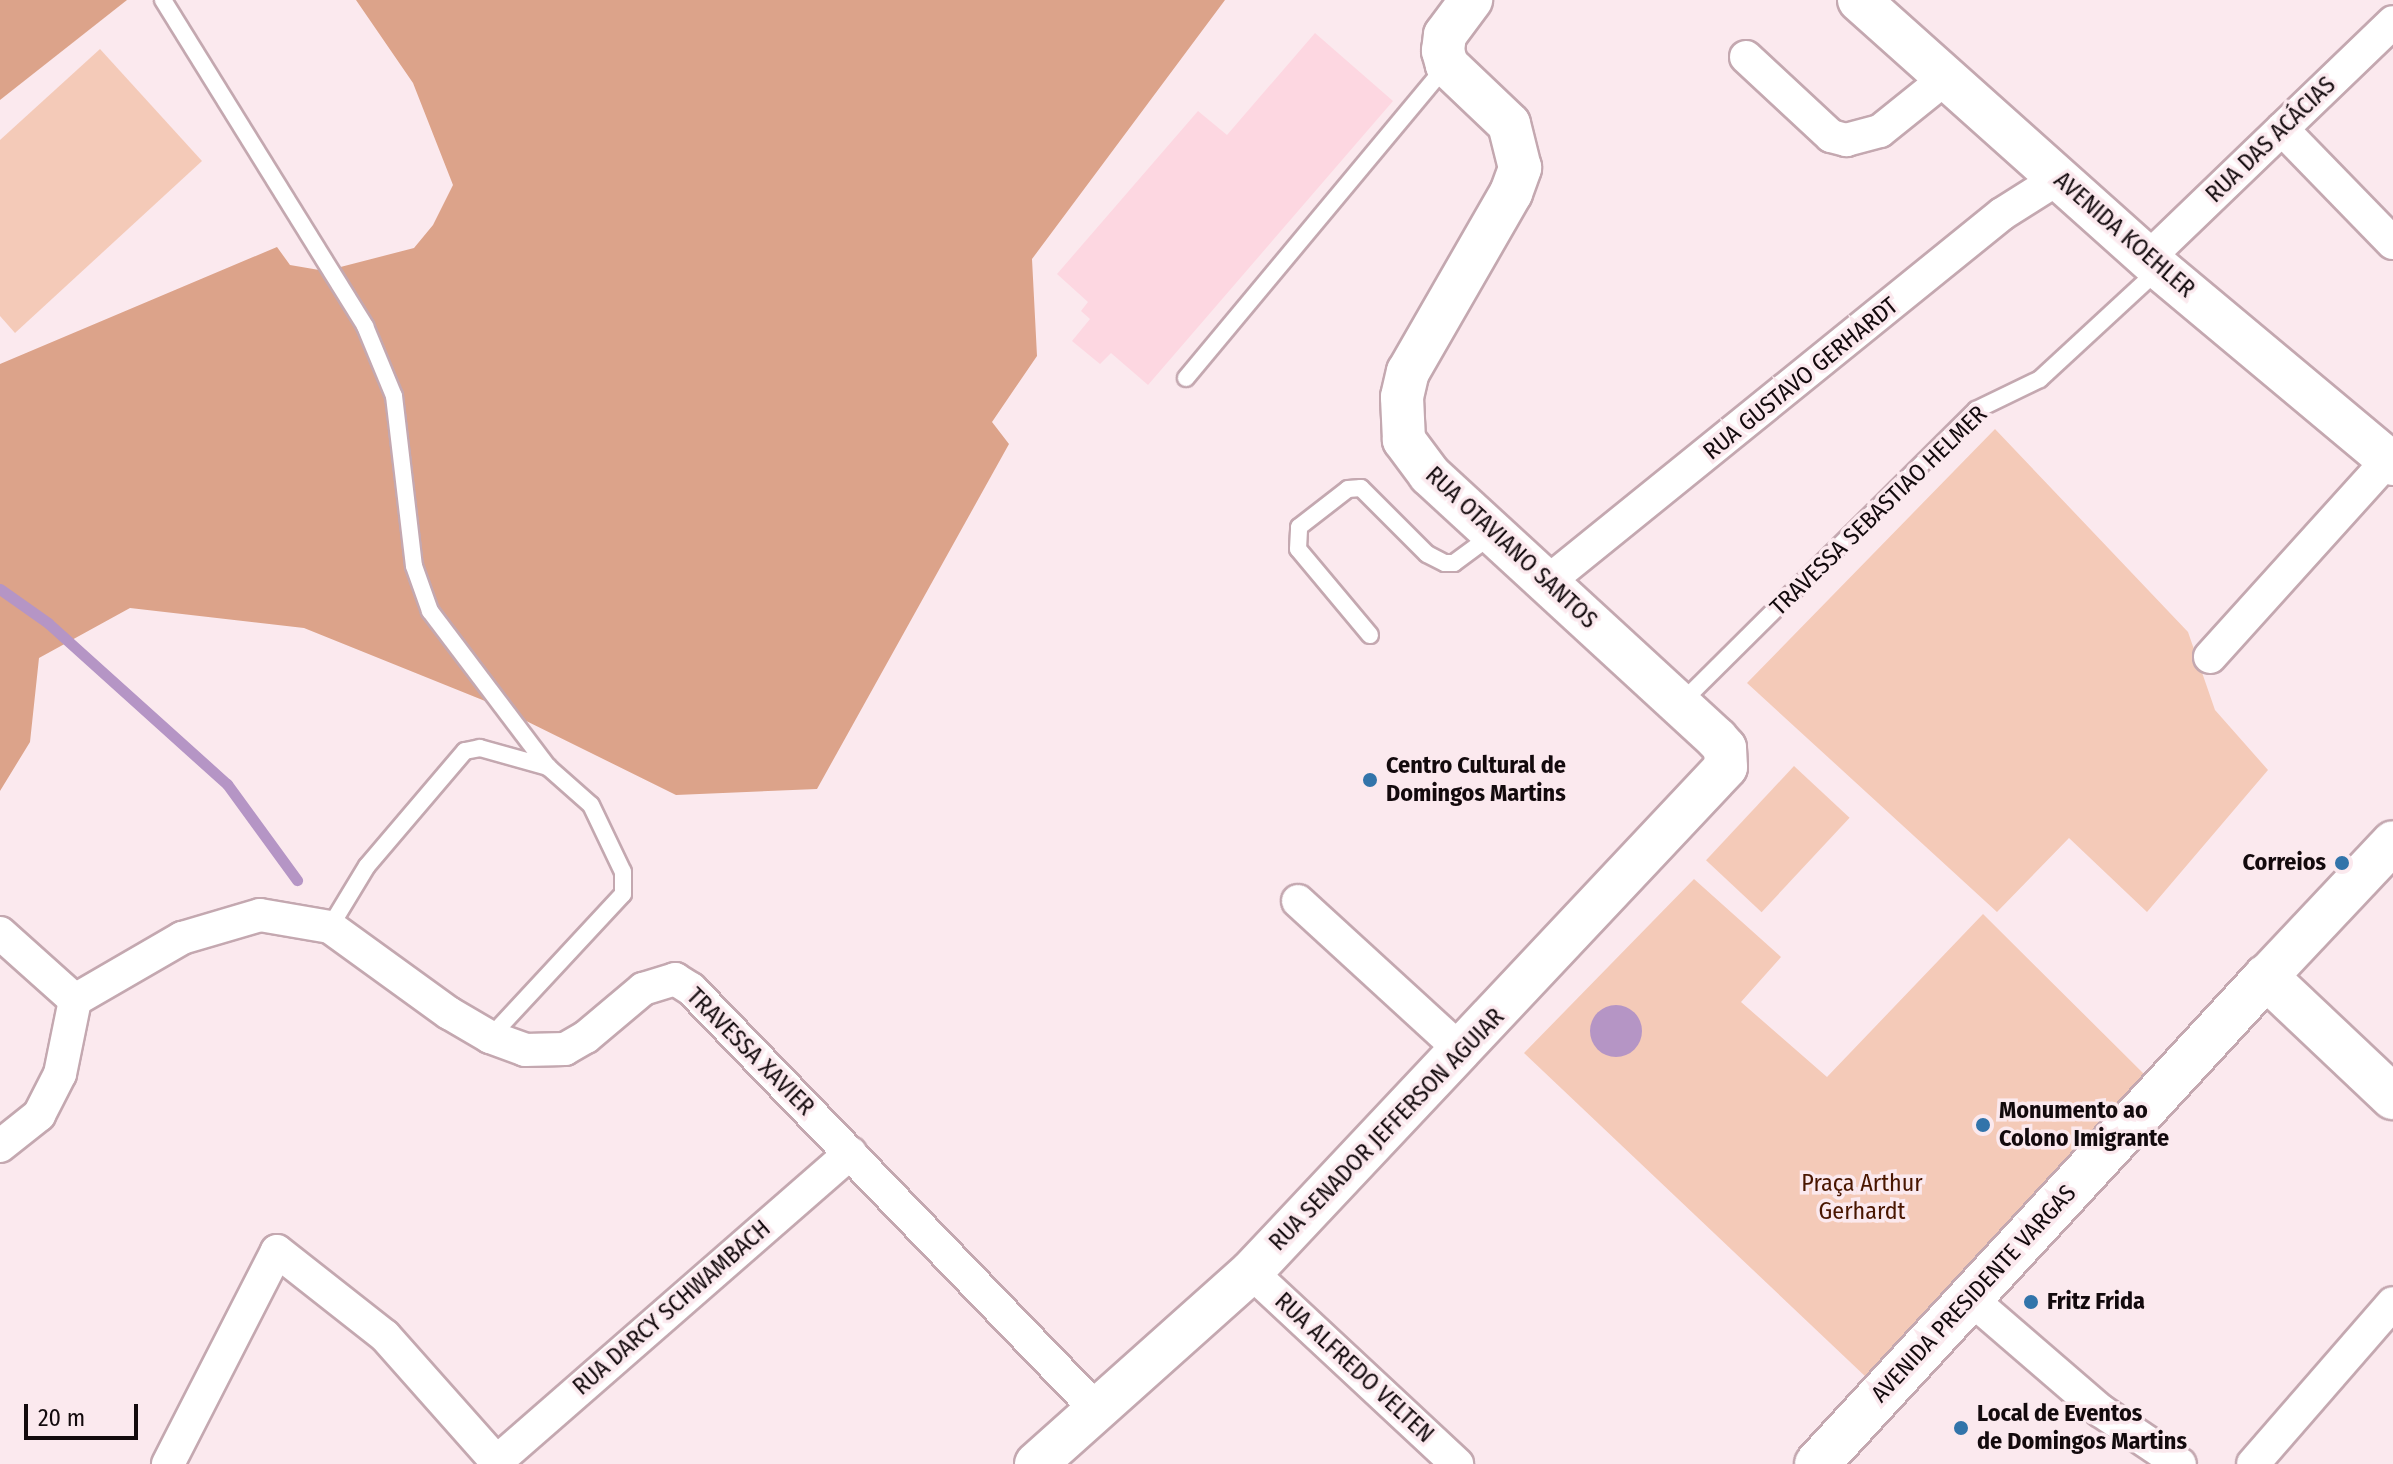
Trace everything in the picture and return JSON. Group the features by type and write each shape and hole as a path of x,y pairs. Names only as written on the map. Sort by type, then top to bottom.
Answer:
{"main road":[{"path":"2266,977 2393,1097"},
{"name":"AVENIDA PRESIDENTE VARGAS","path":"1817,1464 2266,977"}],"street":[{"path":"1447,65 1445,35 1471,0"},
{"name":"AVENIDA KOEHLER","path":"1859,0 2154,263 2391,462"},
{"name":"RUA DAS ACÁCIAS","path":"2154,263 2282,129 2393,22"},
{"path":"1746,57 1831,136 1846,140 1880,131 1946,78"},
{"name":"RUA OTAVIANO SANTOS","path":"1447,65 1509,124 1520,168 1511,193 1408,372 1402,397 1404,440 1430,475 1725,748 1720,778"},
{"path":"2282,129 2393,243"},
{"name":"RUA GUSTAVO GERHARDT","path":"1545,584 2002,214 2059,178"},
{"path":"2210,657 2391,462"},
{"name":"RUA SENADOR JEFFERSON AGUIAR","path":"1036,1464 1251,1272 1720,778"},
{"name":"AVENIDA PRESIDENTE VARGAS","path":"2266,977 2393,842"},
{"path":"1298,901 1463,1052"},
{"name":"TRAVESSA XAVIER","path":"75,1000 182,938 217,925 260,915 330,927 490,1037 525,1050 565,1049 586,1037 643,989 675,979 851,1153 1097,1410"},
{"path":"0,933 75,1000 60,1074 39,1115 0,1146"},
{"name":"RUA DARCY SCHWAMBACH","path":"495,1463 851,1153"},
{"path":"168,1464 277,1251 385,1336 495,1463"},
{"name":"RUA ALFREDO VELTEN","path":"1251,1272 1457,1464"},
{"path":"1970,1298 2101,1411 2180,1464"},
{"path":"2253,1464 2393,1303"}],"lane":[{"path":"163,0 365,326 394,396 414,566 430,611 548,767 591,805 623,872 623,894 490,1037"},
{"path":"1186,378 1447,65"},
{"name":"TRAVESSA SEBASTIAO HELMER","path":"1680,704 1976,410 2040,379 2154,263"},
{"path":"1370,635 1298,549 1299,527 1348,489 1361,488 1427,554 1445,563 1454,563 1493,534"},
{"path":"330,927 367,866 465,751 480,748 548,767"}],"shaded area":[{"path":"0,0 127,0 0,100"},
{"path":"356,0 1225,0 1032,259 1037,356 992,422 1009,444 817,789 676,795 490,703 304,628 130,608 39,658 30,742 0,791 0,364 277,247 290,265 325,271 414,248 433,225 453,185 413,83"},
{"path":"1315,33 1393,101 1148,385 1111,353 1100,364 1072,341 1090,319 1081,311 1088,302 1057,274 1198,111 1227,135"},
{"path":"1616,1005 1635,1012 1642,1031 1635,1050 1616,1057 1597,1050 1590,1031 1597,1012"}],"green space":[{"path":"100,49 202,161 15,333 0,316 0,140"},
{"path":"1995,429 2188,632 2215,710 2268,770 2147,912 2069,838 1997,912 1747,683"},
{"path":"1794,766 1850,818 1762,912 1706,860"},
{"name":"Praça Arthur Gerhardt","path":"1694,879 1781,957 1741,1002 1827,1077 1983,914 2149,1079 1867,1378 1524,1053"}],"waterway":[{"path":"0,589 48,623 227,784 297,880"}],"place":[{"name":"Centro Cultural de Domingos Martins","path":"1370,780"},
{"name":"Correios","path":"2342,863"},
{"name":"Monumento ao Colono Imigrante","path":"1983,1125"},
{"name":"Fritz Frida","path":"2031,1302"},
{"name":"Local de Eventos de Domingos Martins","path":"1961,1428"}]}
